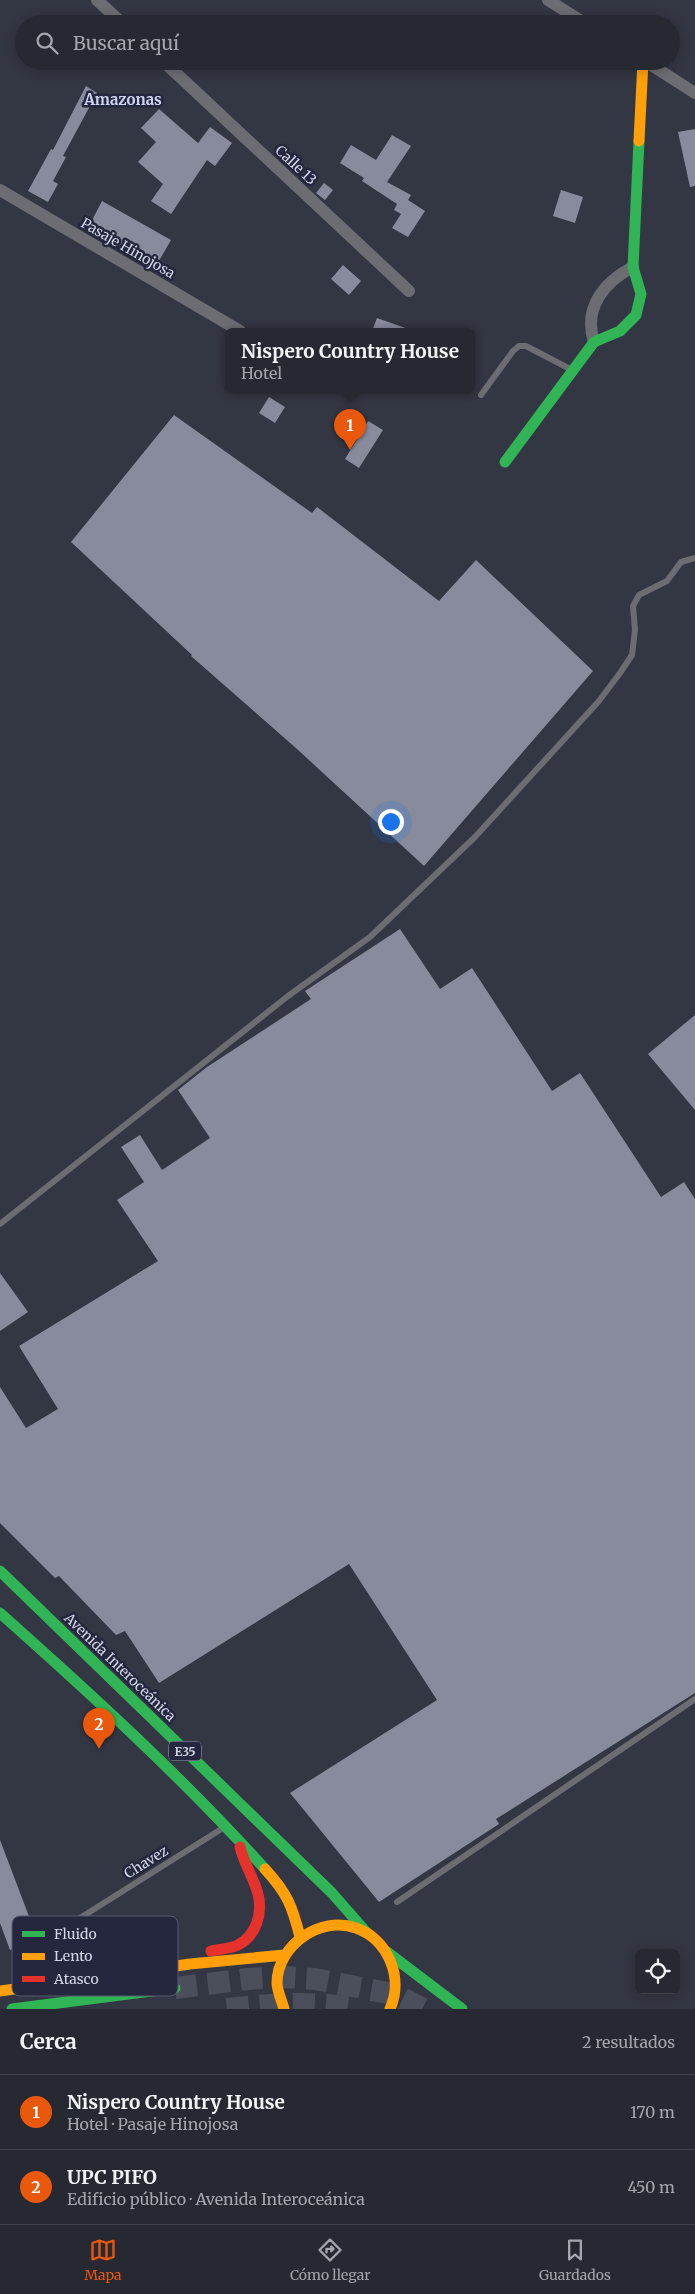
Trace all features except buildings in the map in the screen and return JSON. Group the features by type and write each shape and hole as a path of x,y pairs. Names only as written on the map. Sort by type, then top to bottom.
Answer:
{"main road":[{"path":"505,462 594,342 607,339 623,330 639,309 642,297 641,284 634,267 644,70"},
{"name":"Avenida Interoceánica","path":"0,1571 332,1892 367,1933"},
{"name":"E35","path":"0,1613 7,1623 84,1689 238,1840 283,1889 293,1910 300,1937"},
{"path":"190,1964 201,1954 241,1942 256,1925 260,1916 258,1893 243,1862 238,1840"},
{"name":"E35","path":"284,2009 278,1993 277,1980 284,1955 300,1937 312,1929 325,1925 339,1924 354,1926 367,1933 378,1941 387,1952 395,1969 396,1988 390,2009"},
{"path":"387,1952 462,2009"},
{"path":"178,1966 284,1955"},
{"path":"12,2009 113,1996"}],"street":[{"path":"97,0 113,15"},
{"path":"548,0 572,15"},
{"name":"Calle 13","path":"173,70 409,291"},
{"path":"658,70 695,93"},
{"name":"Pasaje Hinojosa","path":"0,190 235,328"},
{"path":"594,342 590,320 593,310 609,282 617,275 634,267"}],"lane":[{"path":"482,395 513,351 519,346 526,346 573,371"},
{"path":"0,1224 288,996 370,937 468,843 599,701 632,654 635,630 633,606 639,595 667,581 681,562 695,558"},
{"path":"397,1902 695,1699"},
{"name":"Chavez","path":"83,1916 224,1828"}],"tunnel":[{"path":"178,1988 247,1979 282,1977 315,1979 393,1994 424,2009"},
{"path":"227,2009 292,2004 341,2006 357,2009"}],"traffic: fast":[{"path":"505,462 594,342 620,331 636,315 641,294 633,267 639,141"},
{"path":"0,1571 332,1893 367,1933"},
{"path":"0,1613 136,1737 202,1802 265,1869"},
{"path":"387,1952 462,2009"},
{"path":"12,2009 113,1996"}],"traffic: slow":[{"path":"639,141 643,70"},
{"path":"265,1869 279,1885 288,1900 300,1937"},
{"path":"284,2009 277,1983 279,1969 284,1957 303,1937 315,1930 328,1926 342,1925 367,1933 385,1950 394,1973 394,1997 390,2009"},
{"path":"178,1966 284,1955"},
{"path":"0,1991 12,1989"}],"traffic: jam":[{"path":"211,1951 238,1945 244,1941 254,1930 259,1916 258,1894 240,1847"}],"place":[{"name":"Nispero Country House","path":"350,450"},
{"name":"UPC PIFO","path":"99,1749"}],"district":[{"name":"Amazonas","path":"123,99"}]}
